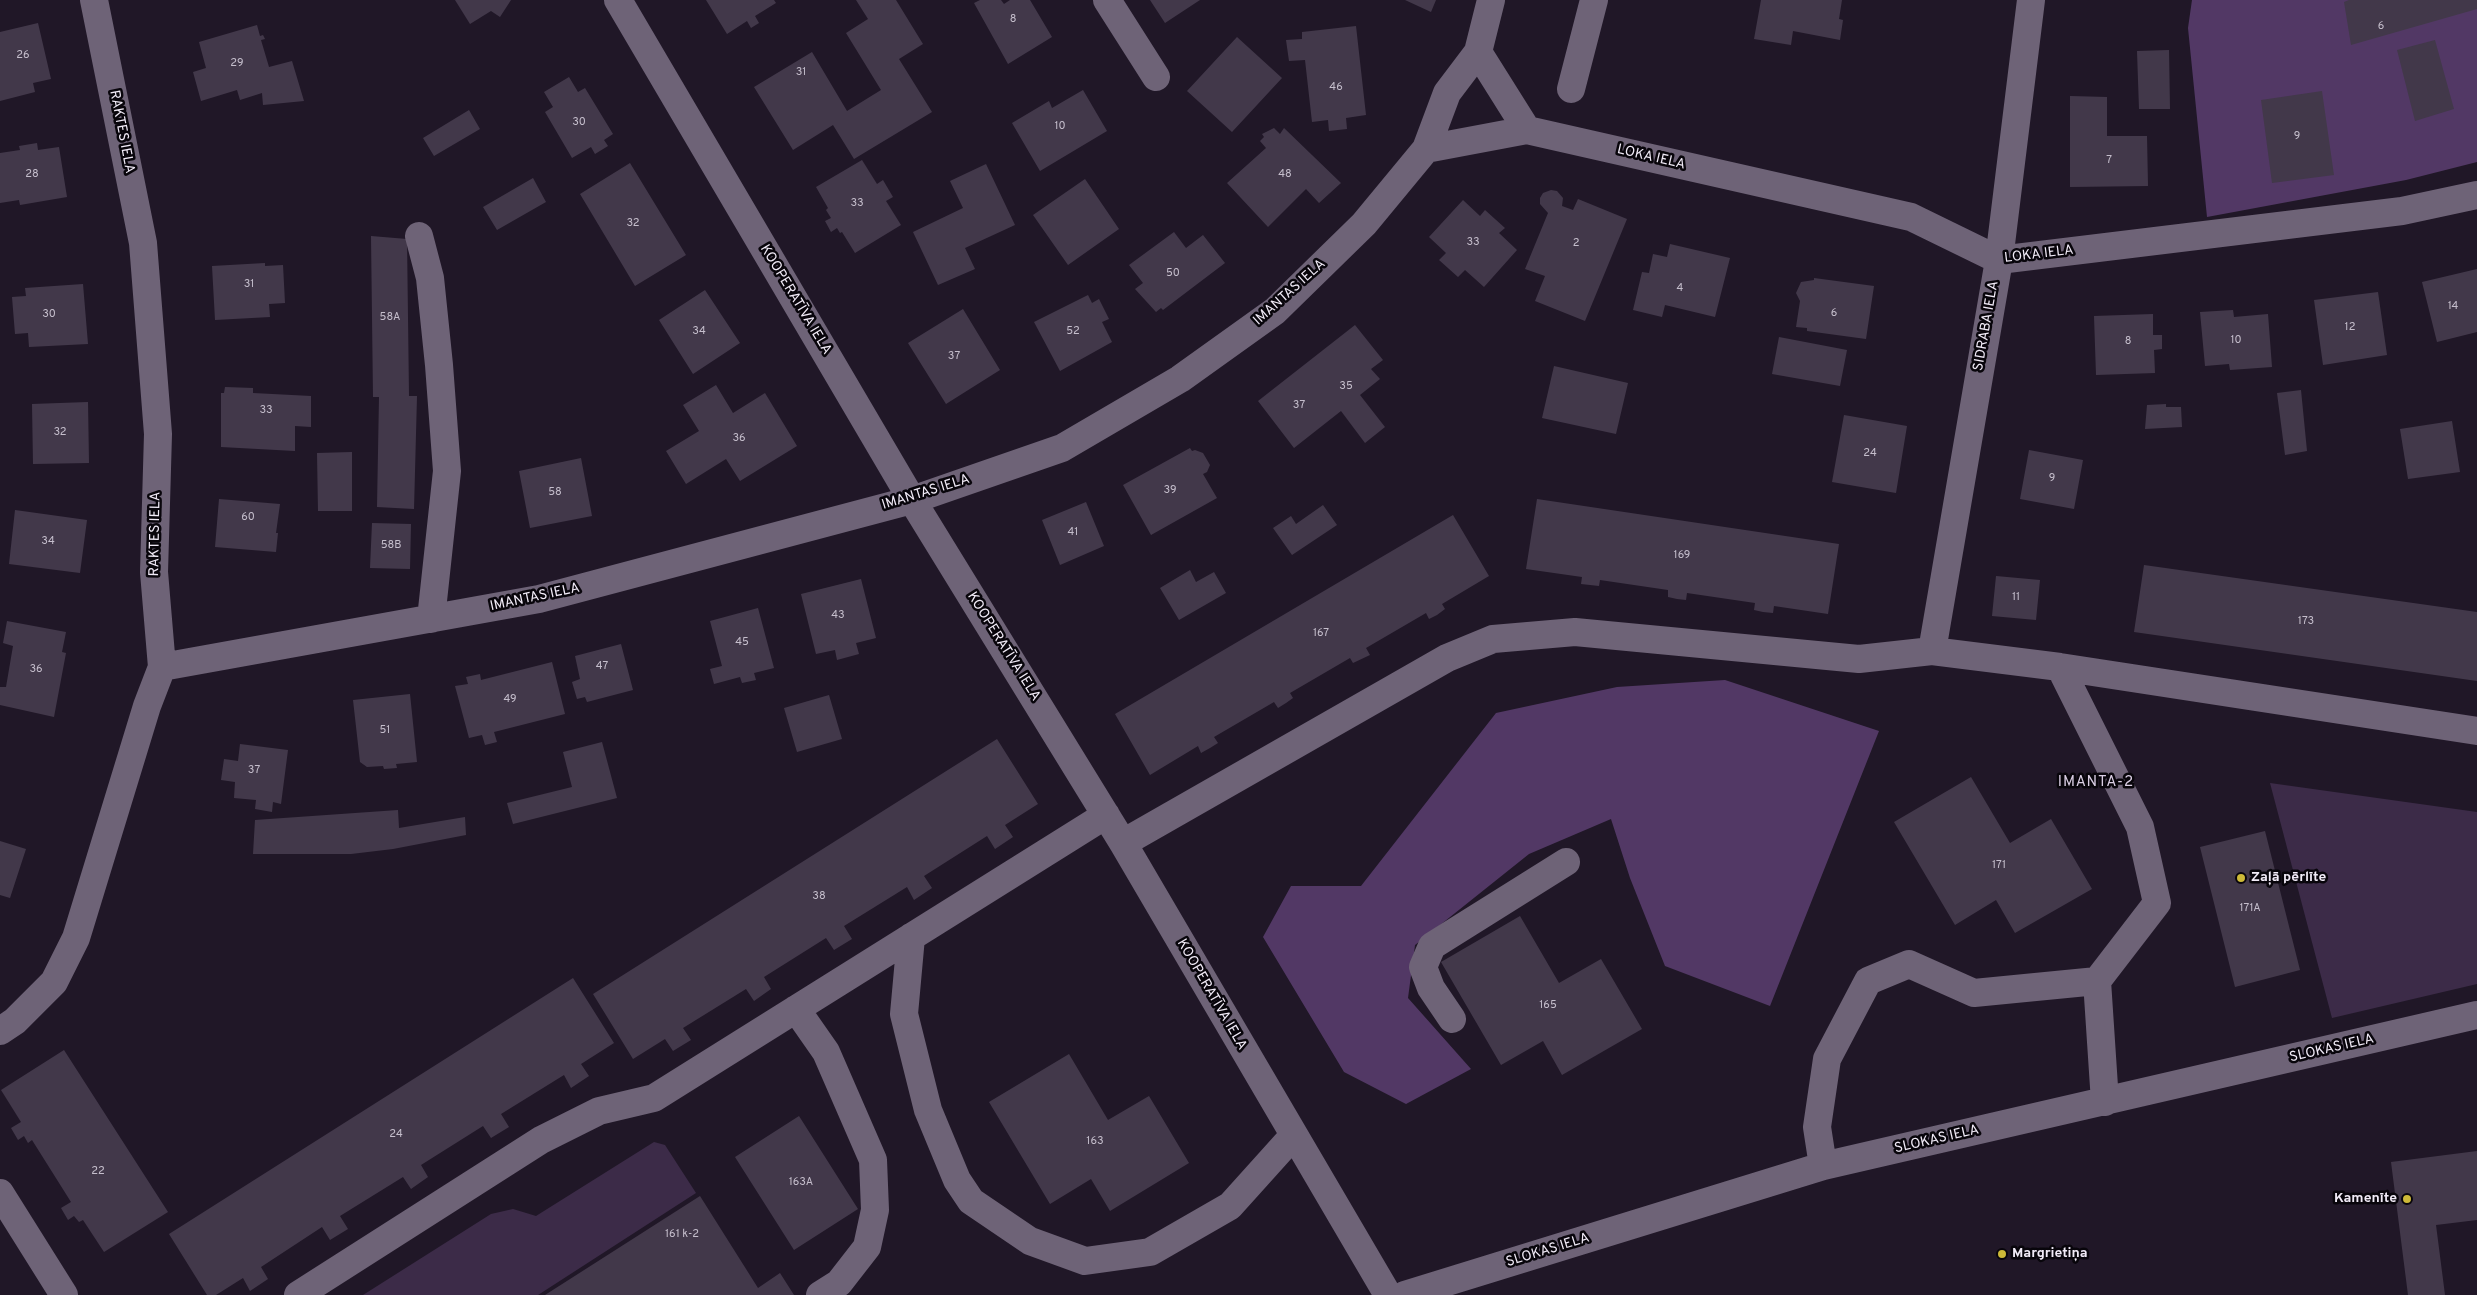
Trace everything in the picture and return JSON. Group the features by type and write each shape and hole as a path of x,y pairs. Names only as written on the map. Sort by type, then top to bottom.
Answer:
{"street":[{"name":"RAKTES IELA","path":"0,1031 15,1021 54,982 76,938 147,706 162,667 154,572 158,434 143,243 94,0"},
{"name":"KOOPERATĪVA IELA","path":"618,0 912,500 1106,814 1293,1136 1388,1295"},
{"path":"1107,0 1156,77"},
{"name":"IMANTAS IELA","path":"162,667 539,599 912,500 1062,448 1180,379 1275,311 1364,224 1426,149 1448,93 1478,52 1486,12 1491,0"},
{"path":"1571,89 1594,0"},
{"name":"SIDRABA IELA","path":"1932,651 1999,260 2031,0"},
{"path":"1478,52 1527,130"},
{"name":"LOKA IELA","path":"1426,149 1527,130 1911,217 1999,260 2402,211 2477,195"},
{"path":"419,236 430,278 440,365 447,471 431,619"},
{"path":"1123,843 1447,658 1493,639 1575,632 1859,659 1932,651 2060,667 2477,731"},
{"path":"2060,667 2140,827 2157,903 2097,981 2105,1102"},
{"path":"298,1295 541,1140 599,1111 654,1098 1106,814"},
{"path":"1452,1019 1431,988 1423,967 1432,946 1566,862"},
{"path":"911,937 904,1014 928,1110 957,1180 970,1201 1030,1241 1085,1261 1150,1252 1230,1206 1293,1136"},
{"path":"1823,1166 1817,1127 1828,1060 1868,981 1909,964 1974,993 2097,981"},
{"path":"796,1009 826,1052 873,1160 875,1210 868,1247 839,1283 820,1295"},
{"name":"SLOKAS IELA","path":"1406,1295 1823,1166 2368,1042 2477,1015"},
{"path":"0,1192 64,1295"}],"shaded area":[{"path":"2192,0 2477,0 2477,162 2406,180 2207,217 2188,28"},
{"path":"1725,680 1879,731 1770,1006 1665,966 1630,878 1611,819 1529,854 1415,945 1408,998 1471,1069 1406,1104 1344,1072 1263,937 1291,886 1361,886 1496,713 1617,687"},
{"path":"2270,783 2477,812 2477,984 2332,1018"},
{"path":"654,1142 665,1145 696,1193 538,1295 363,1295 491,1214 513,1209 536,1216"}],"building":[{"path":"455,0 511,0 500,17 491,11 470,24"},
{"path":"706,0 774,0 776,3 755,16 759,23 751,28 747,21 727,34"},
{"path":"856,0 896,0 923,44 899,59 932,112 854,159 833,125 793,150 754,87 812,52 847,111 881,90 846,33 868,19"},
{"path":"980,0 1001,0 1004,4 1010,0 1030,0 1052,37 1008,64 974,3"},
{"path":"1150,0 1200,0 1165,23"},
{"path":"1405,0 1436,0 1431,12"},
{"path":"1761,0 1842,0 1839,19 1843,20 1840,40 1793,31 1791,45 1754,39"},
{"path":"2349,0 2477,0 2477,9 2351,45 2344,2"},
{"path":"38,23 51,79 33,83 35,92 0,101 0,32"},
{"path":"257,25 260,36 263,35 265,39 261,40 269,67 292,61 304,101 263,105 262,93 240,100 237,90 201,101 193,72 206,68 199,42"},
{"path":"1356,26 1366,115 1346,118 1347,129 1329,131 1328,120 1312,122 1305,60 1289,61 1286,40 1302,39 1302,32"},
{"path":"1237,37 1282,78 1232,132 1187,91"},
{"path":"2435,40 2454,109 2415,121 2397,50"},
{"path":"2169,50 2170,109 2139,109 2137,51"},
{"path":"569,77 578,92 585,88 613,134 604,140 608,146 595,154 591,147 572,158 545,112 553,107 544,92"},
{"path":"1083,90 1107,131 1040,171 1012,123 1049,101 1052,108"},
{"path":"2322,91 2334,175 2272,183 2261,100"},
{"path":"2070,96 2107,97 2107,136 2147,136 2148,186 2070,187"},
{"path":"469,110 480,129 434,156 423,138"},
{"path":"1274,128 1280,134 1284,128 1341,183 1319,203 1306,189 1268,227 1227,183 1266,148 1260,141 1264,137 1262,134"},
{"path":"37,143 38,150 59,147 67,197 20,205 19,200 0,203 0,153 20,150 19,146"},
{"path":"862,160 877,184 883,180 893,197 886,201 901,225 855,253 842,232 840,233 837,228 831,232 825,221 831,218 826,210 828,208 816,187"},
{"path":"630,163 686,255 635,286 580,194"},
{"path":"986,164 1015,225 965,248 975,269 938,285 913,232 963,208 950,181"},
{"path":"533,178 546,202 497,230 483,207"},
{"path":"1085,179 1119,229 1068,265 1033,215"},
{"path":"1551,190 1557,191 1563,198 1562,206 1573,210 1578,199 1627,219 1585,321 1535,301 1545,276 1525,269 1548,213 1540,204 1540,198 1543,193"},
{"path":"1463,200 1480,216 1485,210 1505,228 1499,233 1517,250 1484,287 1465,270 1458,277 1439,260 1446,253 1429,237"},
{"path":"1174,232 1186,248 1203,235 1225,263 1163,310 1161,308 1156,312 1135,289 1143,283 1129,265"},
{"path":"371,236 407,239 409,396 417,396 414,509 377,507 379,397 373,397"},
{"path":"1670,244 1730,258 1715,317 1665,305 1662,317 1633,310 1642,272 1649,273 1653,254 1667,257"},
{"path":"265,263 265,266 283,265 285,303 269,304 270,317 215,320 212,266"},
{"path":"2477,269 2477,332 2437,342 2422,282"},
{"path":"1814,278 1874,286 1866,339 1807,331 1807,328 1796,327 1800,301 1796,293 1801,282 1814,280"},
{"path":"83,284 88,344 29,347 28,333 15,334 12,297 26,296 25,288"},
{"path":"705,290 740,343 693,374 659,320"},
{"path":"2378,292 2387,355 2323,365 2314,300"},
{"path":"1088,295 1092,303 1099,299 1109,319 1102,322 1112,342 1060,371 1034,322"},
{"path":"963,309 1000,370 946,404 908,343"},
{"path":"2233,310 2234,317 2268,314 2272,367 2230,370 2229,364 2205,366 2200,312"},
{"path":"2153,314 2153,335 2162,335 2162,349 2154,350 2155,373 2096,375 2094,316"},
{"path":"1355,325 1383,360 1371,369 1380,379 1360,395 1385,427 1365,443 1341,411 1294,448 1258,401"},
{"path":"1779,337 1847,350 1840,386 1772,374"},
{"path":"1554,366 1628,383 1616,434 1542,418"},
{"path":"716,385 733,413 765,393 797,446 740,481 726,459 686,484 666,451 699,431 683,405"},
{"path":"225,387 253,388 253,393 311,396 311,427 295,426 295,451 221,447 221,393 224,393"},
{"path":"2301,390 2307,451 2285,455 2277,393"},
{"path":"88,402 89,463 33,464 32,404"},
{"path":"2166,404 2166,407 2181,407 2182,427 2145,429 2147,405"},
{"path":"1844,415 1907,426 1896,493 1832,482"},
{"path":"2452,421 2460,472 2408,479 2400,429"},
{"path":"1190,448 1192,451 1195,450 1203,453 1210,465 1207,472 1203,474 1217,498 1151,535 1123,485"},
{"path":"2029,450 2083,460 2074,509 2020,499"},
{"path":"352,452 352,511 318,511 317,453"},
{"path":"581,458 592,516 530,528 519,471"},
{"path":"219,499 280,504 276,533 278,533 276,552 215,547"},
{"path":"1537,499 1839,544 1828,614 1774,606 1773,613 1763,612 1754,610 1755,603 1687,593 1686,600 1677,599 1668,597 1668,590 1600,580 1599,586 1581,584 1582,577 1526,569"},
{"path":"1086,502 1104,546 1060,565 1042,520"},
{"path":"1323,505 1337,525 1292,555 1273,528 1291,516 1296,524"},
{"path":"15,510 87,520 80,573 9,564"},
{"path":"1453,515 1489,576 1442,604 1445,609 1437,615 1429,619 1426,613 1366,648 1370,655 1353,663 1350,658 1290,693 1293,698 1278,708 1274,702 1214,737 1218,743 1210,748 1201,753 1198,746 1150,775 1115,714"},
{"path":"372,523 411,524 410,569 370,568"},
{"path":"2144,565 2477,612 2477,681 2134,632"},
{"path":"1190,570 1196,582 1214,572 1226,593 1179,620 1160,588"},
{"path":"1996,576 2040,580 2036,620 1992,616"},
{"path":"861,579 876,638 856,643 859,654 837,660 835,650 816,654 801,594"},
{"path":"758,608 774,668 754,673 756,680 742,683 740,677 714,684 710,669 722,666 710,621"},
{"path":"7,621 66,632 62,652 66,653 54,717 0,705 0,687 6,687 13,646 3,643"},
{"path":"621,644 633,690 587,702 585,697 577,699 572,682 580,679 575,656"},
{"path":"552,662 565,714 494,732 497,742 485,745 482,735 469,738 455,686 468,684 466,677 480,674 481,680"},
{"path":"410,694 417,762 396,764 397,768 384,769 383,766 367,767 360,762 353,700"},
{"path":"829,695 842,739 797,752 784,708"},
{"path":"997,739 1038,804 1005,825 1013,837 995,849 987,836 924,876 932,888 914,900 907,887 844,926 852,939 834,950 826,938 764,977 771,989 754,1001 746,989 683,1028 691,1040 673,1051 665,1039 633,1059 593,994"},
{"path":"602,742 617,798 513,824 507,803 572,787 563,752"},
{"path":"240,744 288,750 281,804 273,802 272,812 255,809 256,800 234,798 235,782 221,780 224,759 238,761"},
{"path":"1971,777 2010,843 2051,819 2092,889 2015,933 1996,900 1955,925 1894,822"},
{"path":"398,810 399,828 465,817 466,835 393,849 351,854 253,854 255,820"},
{"path":"2265,831 2300,970 2235,987 2200,847"},
{"path":"0,841 26,849 10,898 0,895"},
{"path":"1520,916 1559,983 1601,959 1642,1029 1562,1075 1543,1041 1501,1065 1441,962"},
{"path":"573,978 614,1043 581,1064 589,1076 571,1088 564,1075 501,1114 509,1127 491,1138 483,1126 421,1165 428,1177 411,1189 403,1177 340,1216 348,1229 330,1240 322,1227 261,1267 268,1279 250,1291 243,1278 216,1295 207,1295 169,1234"},
{"path":"64,1050 168,1212 104,1252 83,1220 79,1222 74,1216 68,1220 61,1208 71,1202 32,1140 28,1143 24,1136 18,1140 11,1128 21,1122 1,1090"},
{"path":"1069,1054 1108,1120 1149,1096 1189,1163 1110,1211 1091,1179 1050,1204 989,1102"},
{"path":"799,1116 858,1209 794,1250 735,1157"},
{"path":"2477,1151 2477,1220 2436,1225 2445,1295 2408,1295 2391,1162"},
{"path":"700,1196 758,1288 780,1273 794,1295 545,1295"}],"place":[{"name":"Zaļā pērlīte","path":"2241,878"},
{"name":"Kamenīte","path":"2407,1199"},
{"name":"Margrietiņa","path":"2002,1254"}],"district":[{"name":"IMANTA-2","path":"2096,783"}]}
